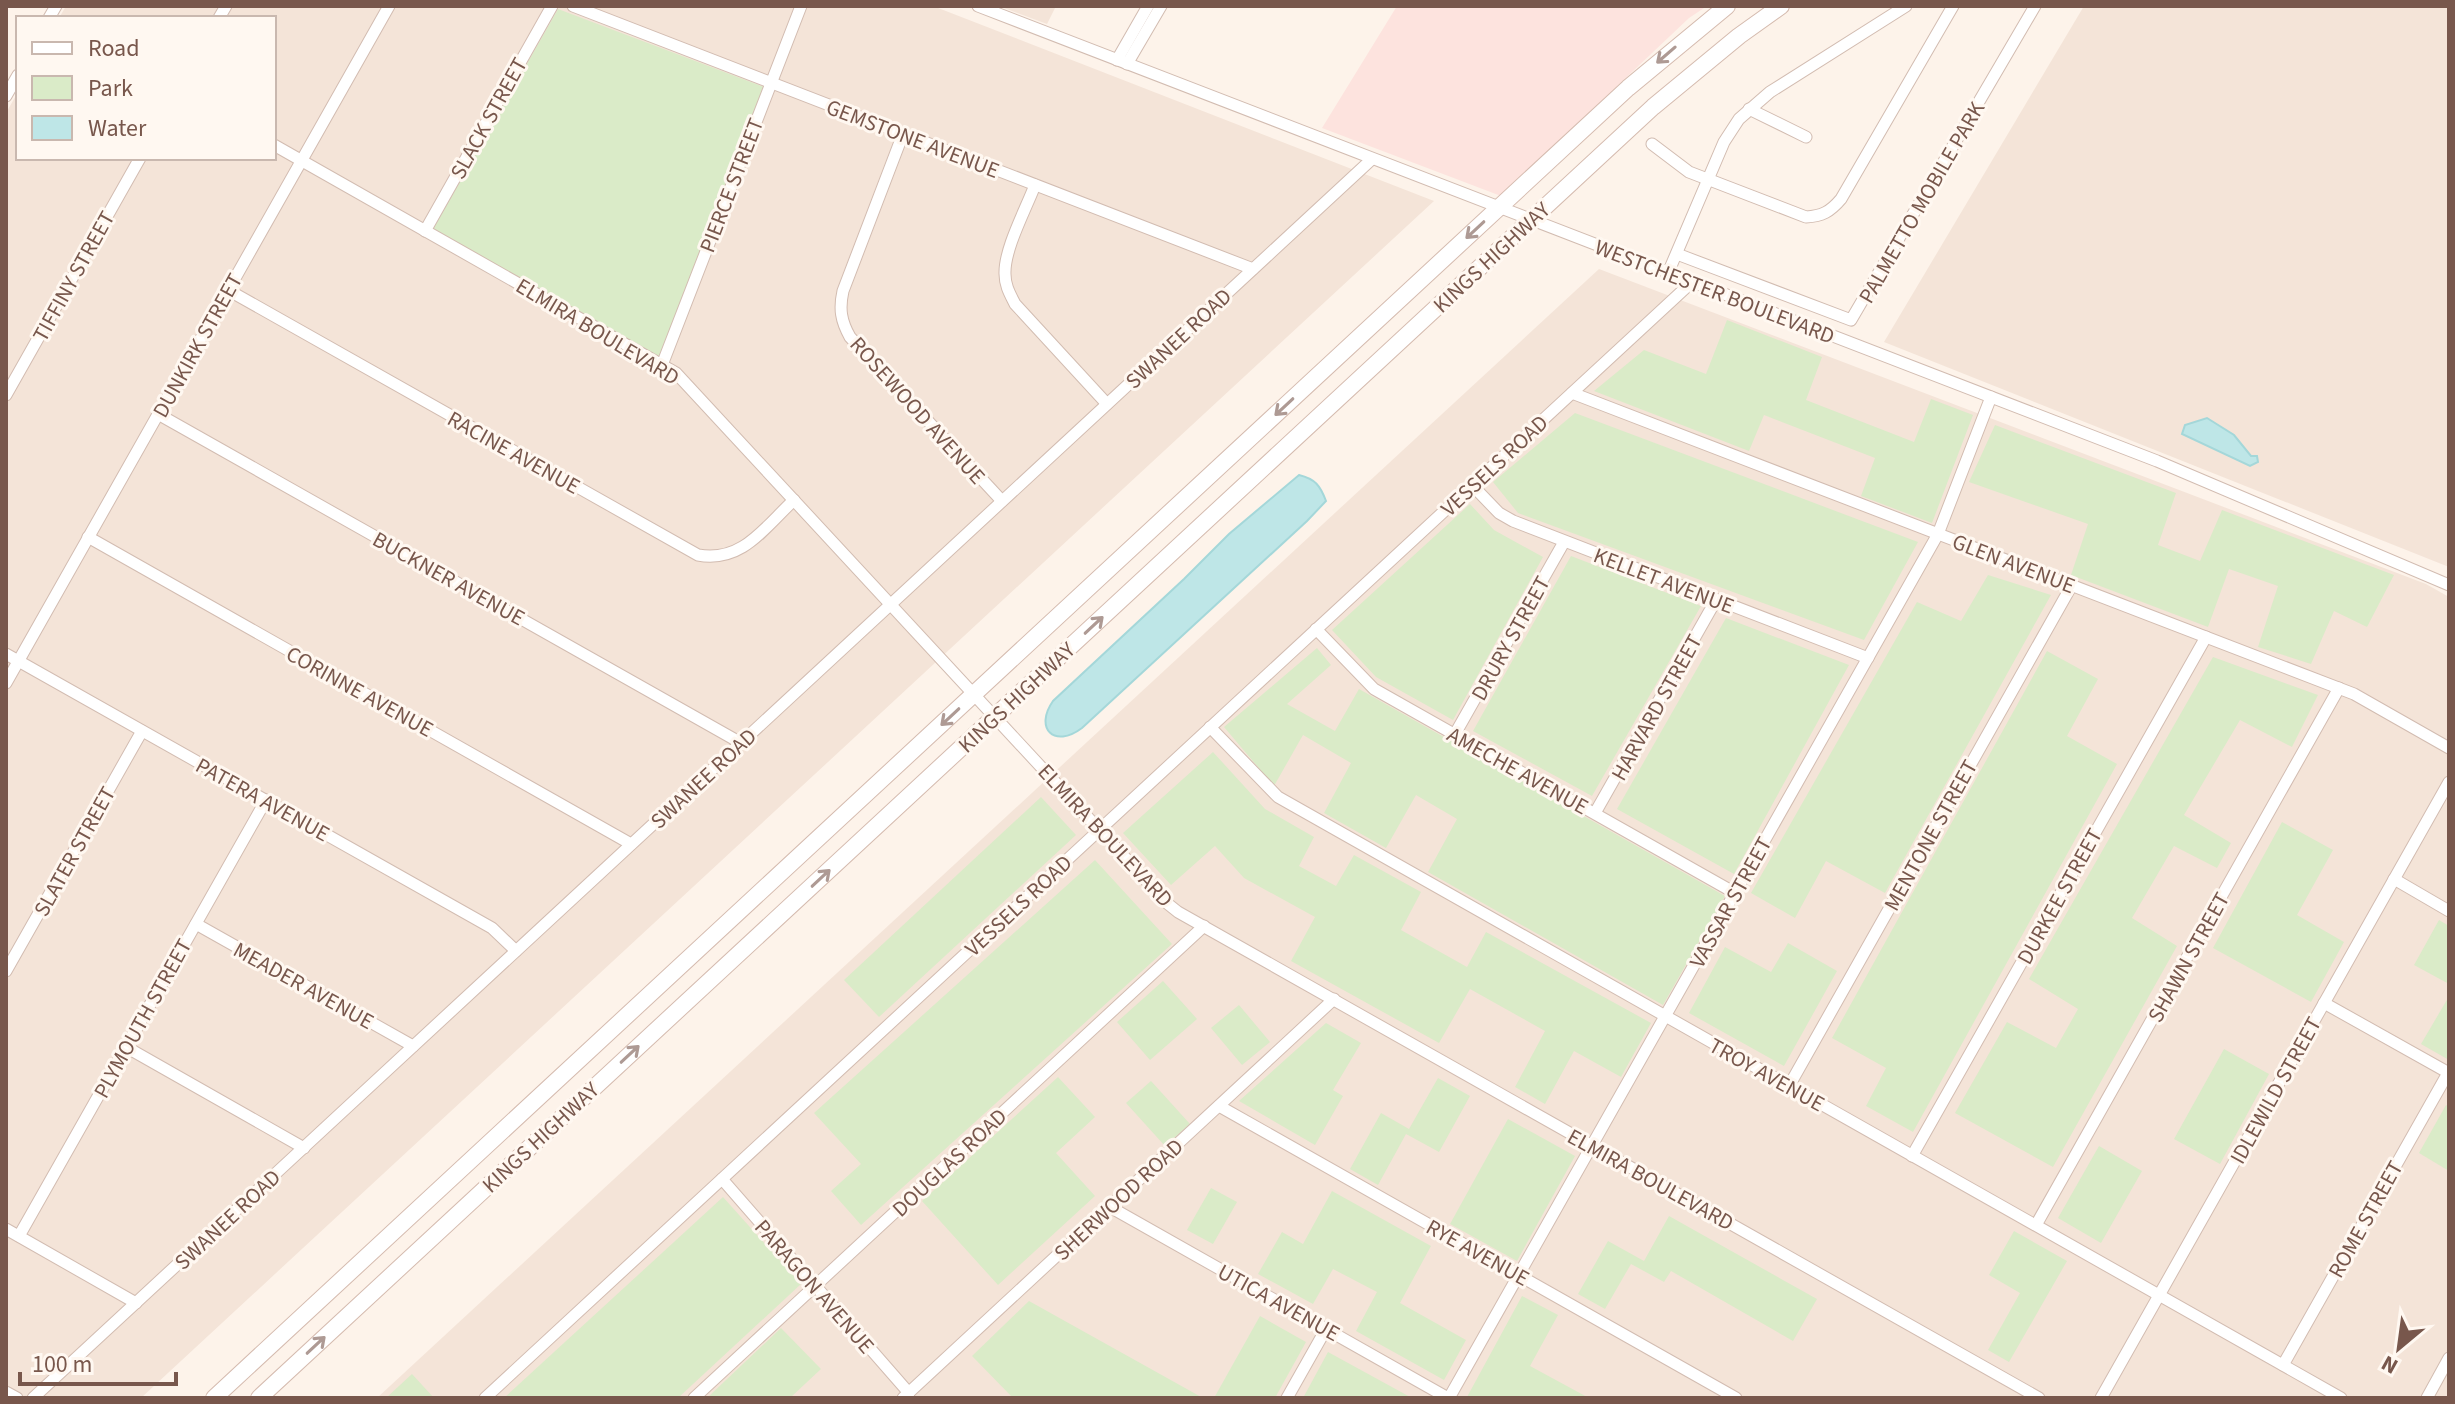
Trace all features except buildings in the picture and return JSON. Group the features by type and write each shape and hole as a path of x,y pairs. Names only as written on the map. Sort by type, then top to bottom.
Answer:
{"main road":[{"name":"KINGS HIGHWAY","path":"214,1398 1632,84 1727,6"},
{"name":"KINGS HIGHWAY","path":"259,1398 1531,220 1695,71 1781,6"}],"street":[{"name":"DUNKIRK STREET","path":"6,683 389,6"},
{"name":"SLACK STREET","path":"425,231 552,6"},
{"name":"GEMSTONE AVENUE","path":"573,6 1253,269"},
{"name":"PIERCE STREET","path":"662,365 801,6"},
{"name":"WESTCHESTER BOULEVARD","path":"978,6 2157,461 2449,585"},
{"path":"1122,62 1148,6"},
{"path":"1122,62 1161,6"},
{"path":"1668,273 1724,142 1749,109 1770,92 1906,6"},
{"path":"1652,144 1689,172 1806,217 1820,216 1832,210 1841,199 1953,6"},
{"name":"PALMETTO MOBILE PARK","path":"1677,254 1851,320 2035,6"},
{"path":"6,96 16,78"},
{"path":"1749,109 1806,137"},
{"name":"ROSEWOOD AVENUE","path":"903,134 843,291 839,307 842,323 850,337 1002,501"},
{"name":"ELMIRA BOULEVARD","path":"276,146 676,373 1168,904 2039,1398"},
{"name":"SWANEE ROAD","path":"33,1398 1372,159"},
{"name":"TIFFINY STREET","path":"6,395 139,160"},
{"path":"1035,185 1008,257 1005,273 1007,289 1015,304 1107,404"},
{"name":"VESSELS ROAD","path":"485,1398 1692,282"},
{"name":"RACINE AVENUE","path":"228,290 698,555 714,558 730,555 794,500"},
{"name":"GLEN AVENUE","path":"1572,393 2339,688 2449,748"},
{"name":"VASSAR STREET","path":"1449,1398 1938,534 1991,397"},
{"name":"BUCKNER AVENUE","path":"158,414 741,743"},
{"name":"KELLET AVENUE","path":"1472,485 1506,517 1868,658"},
{"name":"CORINNE AVENUE","path":"88,537 631,844"},
{"name":"DRURY STREET","path":"1455,734 1564,542"},
{"name":"MENTONE STREET","path":"1789,1086 2072,585"},
{"name":"HARVARD STREET","path":"1595,813 1716,600"},
{"name":"AMECHE AVENUE","path":"1316,629 1374,689 1735,893"},
{"name":"DURKEE STREET","path":"1912,1156 2206,637"},
{"name":"PATERA AVENUE","path":"6,654 492,928 516,951"},
{"name":"SHAWN STREET","path":"2036,1225 2339,688"},
{"name":"TROY AVENUE","path":"1210,727 1278,797 2341,1398"},
{"name":"SLATER STREET","path":"6,971 142,731"},
{"name":"IDLEWILD STREET","path":"2101,1398 2449,782"},
{"name":"PLYMOUTH STREET","path":"19,1236 266,800"},
{"path":"2394,879 2449,911"},
{"name":"MEADER AVENUE","path":"196,924 413,1046"},
{"name":"DOUGLAS ROAD","path":"694,1398 1204,926"},
{"name":"SHERWOOD ROAD","path":"906,1395 1334,999"},
{"path":"2324,1003 2448,1073"},
{"path":"126,1047 304,1148"},
{"name":"ROME STREET","path":"2283,1365 2448,1073"},
{"name":"RYE AVENUE","path":"1219,1106 1736,1398"},
{"name":"PARAGON AVENUE","path":"722,1179 906,1395"},
{"name":"UTICA AVENUE","path":"1110,1207 1449,1398"},
{"path":"6,1229 136,1303"},
{"path":"1287,1398 1326,1329"},
{"path":"2427,1398 2449,1358"},
{"path":"6,1392 17,1398"}],"shaded area":[{"path":"66,6 933,6 1434,201 141,1398 6,1398 6,113 16,96 16,160 276,160 276,16 60,16"},
{"path":"999,6 1056,6 1047,24"},
{"path":"1397,6 1707,6 1689,18 1501,196 1322,128"},
{"path":"2084,6 2449,6 2449,567 1884,342"},
{"path":"1599,269 2426,584 2449,597 2449,1398 377,1398"}],"green space":[{"path":"558,9 764,87 659,358 433,229"},
{"path":"1727,320 1822,357 1806,400 1914,442 1931,399 1973,415 1932,523 1861,496 1875,458 1764,415 1749,451 1594,391 1644,350 1706,374"},
{"path":"1575,413 1918,542 1864,640 1518,513 1493,482"},
{"path":"1995,425 2176,493 2158,545 2200,561 2222,510 2394,575 2367,627 2334,611 2311,664 2258,647 2278,586 2229,569 2208,627 2071,575 2088,524 1969,482"},
{"path":"1470,504 1494,530 1543,557 1453,720 1376,677 1332,630"},
{"path":"1571,556 1701,606 1592,796 1473,731"},
{"path":"1988,575 2051,595 1885,893 1826,861 1795,918 1751,893 1917,602 1961,621"},
{"path":"1726,618 1849,665 1734,874 1617,809"},
{"path":"1317,648 1331,665 1287,704 1335,731 1359,689 1725,896 1663,1005 1428,872 1457,819 1416,795 1386,848 1324,813 1351,763 1303,735 1274,786 1224,727"},
{"path":"2047,651 2098,679 2067,736 2117,764 1913,1132 1866,1106 1886,1068 1832,1038"},
{"path":"2213,657 2318,695 2292,747 2240,720 2184,815 2231,843 2217,868 2174,846 2132,918 2177,946 2053,1167 1955,1113 2007,1022 2056,1048 2078,1009 2029,979"},
{"path":"1213,752 1265,809 1314,837 1299,866 1336,886 1354,855 1421,892 1401,930 1467,967 1486,932 1651,1023 1621,1077 1574,1051 1545,1104 1515,1087 1545,1031 1470,989 1439,1043 1291,961 1315,917 1244,878 1215,846 1171,885 1123,833"},
{"path":"1041,797 1076,835 879,1017 844,980"},
{"path":"2282,822 2333,850 2297,915 2344,942 2311,1002 2213,948"},
{"path":"1095,860 1172,944 861,1225 831,1191 861,1164 814,1113"},
{"path":"2439,920 2449,926 2449,984 2414,965"},
{"path":"1788,943 1837,971 1784,1066 1689,1013 1725,947 1771,972"},
{"path":"1163,981 1197,1019 1150,1060 1117,1022"},
{"path":"2449,998 2449,1060 2421,1044"},
{"path":"1239,1005 1270,1042 1242,1065 1211,1028"},
{"path":"1326,1023 1361,1043 1333,1090 1343,1096 1315,1145 1239,1101"},
{"path":"2224,1049 2269,1074 2220,1164 2174,1139"},
{"path":"1058,1077 1095,1117 1056,1153 1095,1196 998,1285 922,1201"},
{"path":"1438,1078 1470,1096 1439,1152 1406,1134 1378,1185 1350,1169 1381,1113 1409,1129"},
{"path":"1151,1081 1190,1124 1165,1146 1126,1103"},
{"path":"2446,1105 2449,1107 2449,1171 2419,1153"},
{"path":"1508,1119 1575,1156 1517,1261 1450,1224"},
{"path":"2099,1146 2142,1171 2101,1243 2058,1218"},
{"path":"1211,1188 1237,1202 1213,1244 1187,1230"},
{"path":"1332,1191 1431,1246 1400,1303 1466,1340 1444,1380 1356,1331 1377,1292 1333,1269 1313,1304 1258,1274 1282,1232 1303,1244"},
{"path":"723,1197 801,1284 678,1398 504,1398"},
{"path":"1669,1216 1817,1299 1793,1341 1671,1271 1664,1282 1631,1264 1605,1309 1578,1294 1608,1241 1644,1261"},
{"path":"2014,1231 2067,1261 2009,1362 1988,1350 2020,1293 1989,1275"},
{"path":"1522,1296 1558,1315 1530,1366 1589,1398 1467,1397"},
{"path":"1029,1301 1203,1398 1013,1398 972,1356"},
{"path":"1260,1316 1306,1342 1275,1398 1214,1398"},
{"path":"781,1328 821,1369 790,1398 707,1398"},
{"path":"1328,1352 1412,1398 1303,1398"},
{"path":"412,1374 434,1398 386,1398"}],"water":[{"path":"2207,418 2234,435 2251,456 2257,456 2258,462 2250,466 2182,434 2185,425"},
{"path":"1299,475 1316,484 1326,501 1307,521 1082,728 1063,736 1050,732 1046,720 1053,701 1229,534"}]}
